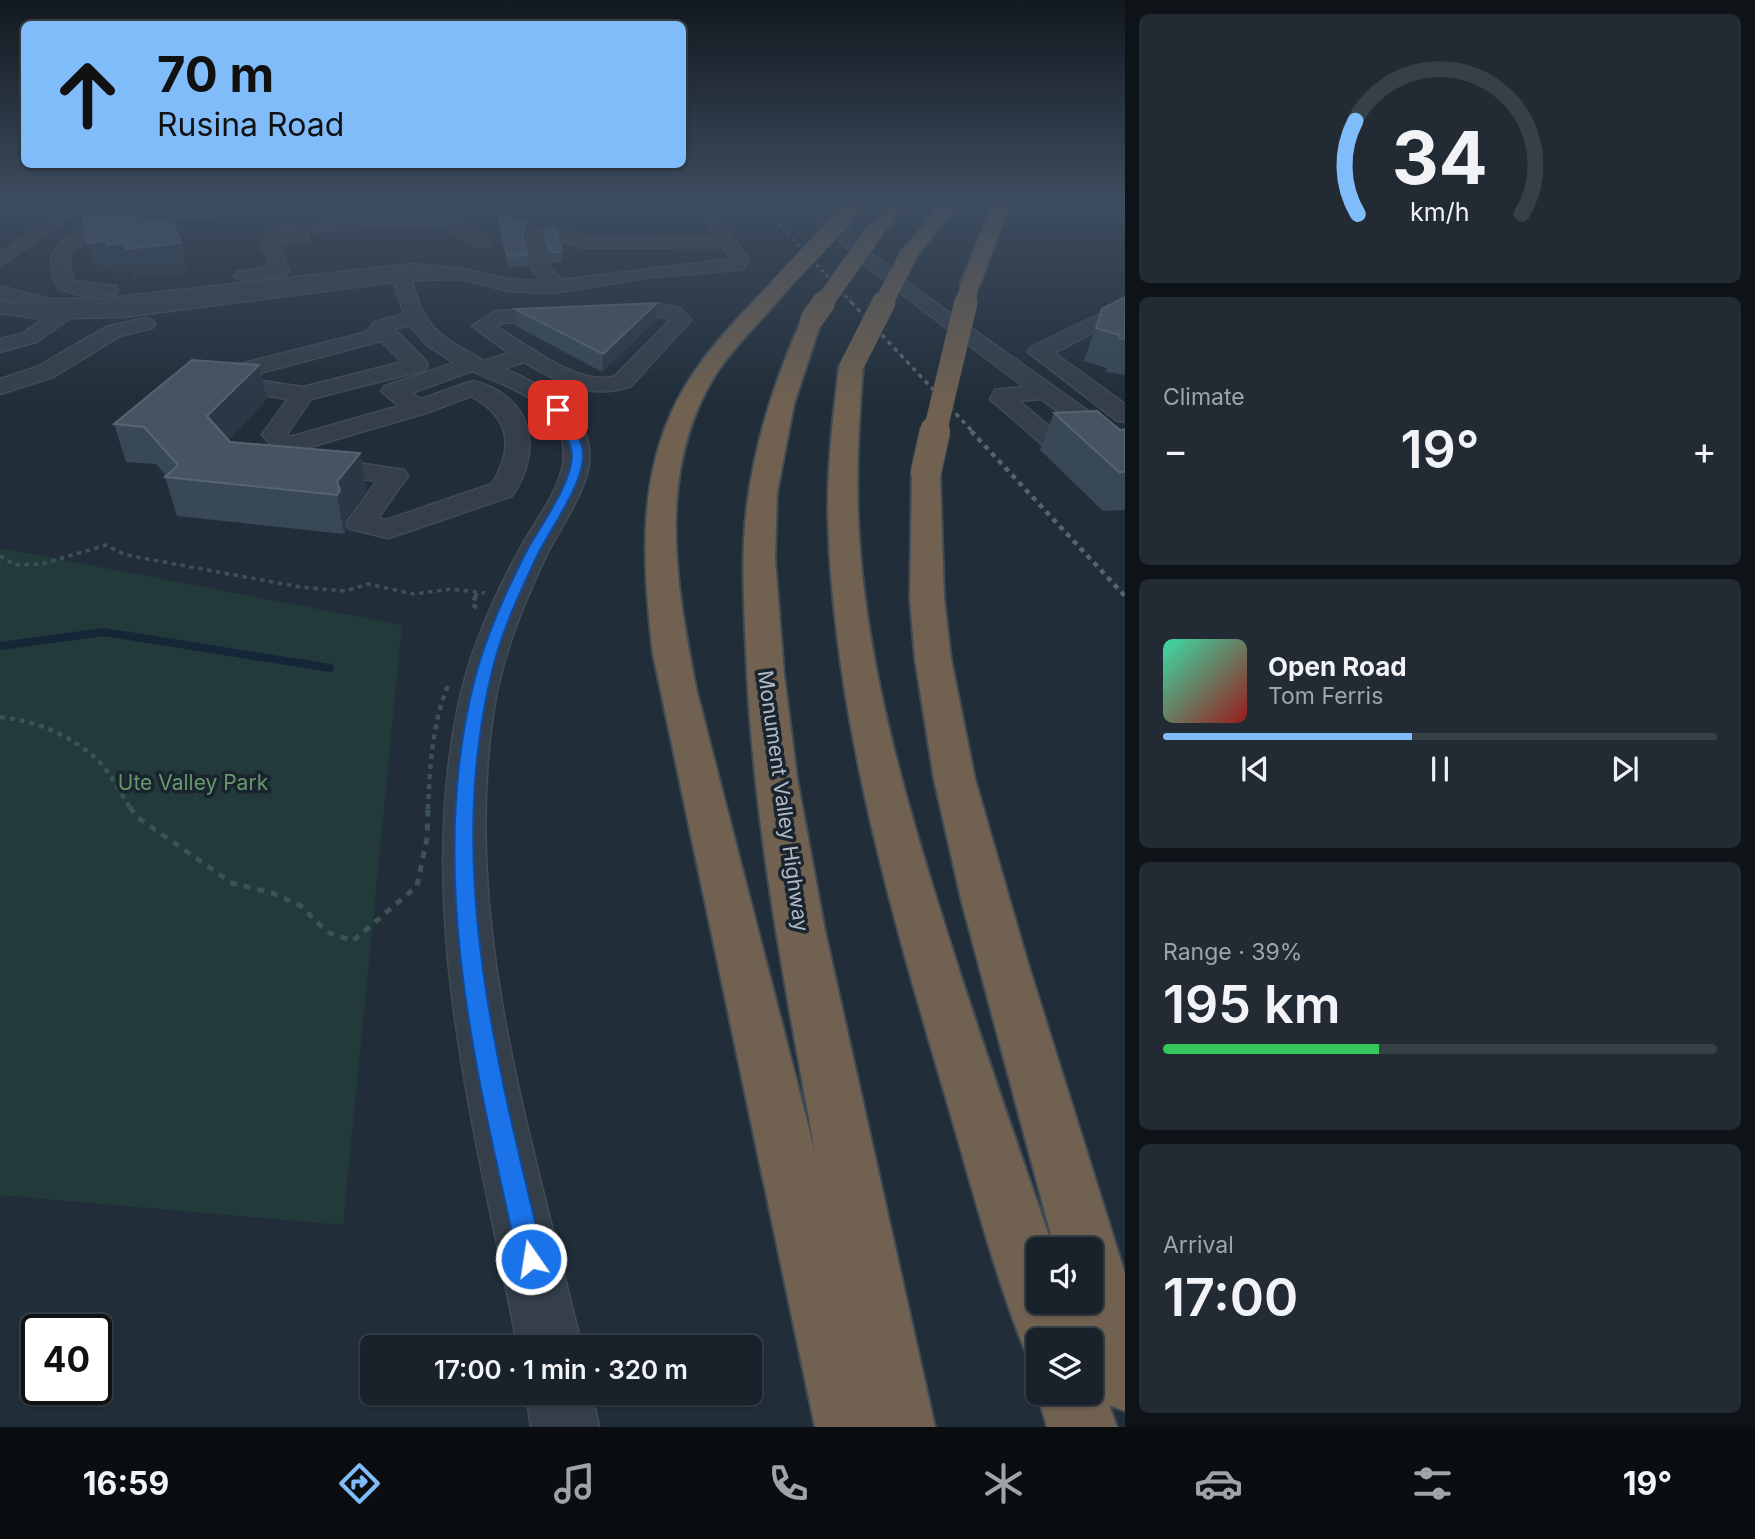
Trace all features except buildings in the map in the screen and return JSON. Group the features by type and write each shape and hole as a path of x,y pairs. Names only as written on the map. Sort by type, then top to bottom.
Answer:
{"highway":[{"path":"795,270 724,347 696,387 679,427 665,472 658,529 661,598 678,692 850,1427"},
{"name":"Monument Valley Highway","path":"847,270 812,319 789,373 763,495 760,575 764,664 774,762 803,945 868,1279 901,1427"},
{"path":"901,270 851,368 844,414 841,479 844,570 864,699 896,841 978,1117 1026,1259"},
{"path":"976,270 948,370 926,472 923,523 927,625 942,730 979,878 1082,1237"},
{"path":"1103,1306 1125,1377"},
{"path":"1075,1405 1082,1427"}],"street":[{"path":"61,270 66,285 83,290 214,292 280,270"},
{"path":"0,307 34,313 69,310 122,311 332,270"},
{"path":"407,270 404,297 414,318 439,345 525,387 558,410 569,425 578,456 566,493 530,557 496,634 482,679 470,743 465,826 467,918 487,1069 547,1335"},
{"path":"450,270 508,285 558,286 677,270"},
{"path":"542,270 558,286"},
{"path":"861,270 893,300 945,333 977,345 1125,449"},
{"path":"881,270 916,298 965,331 977,345"},
{"path":"0,292 28,302 69,310"},
{"path":"0,387 45,372 114,331 216,310 223,305 214,292"},
{"path":"1125,308 1040,352 1125,415"},
{"path":"0,346 29,338 69,310"},
{"path":"393,391 526,354 590,386 616,385 623,382 681,320 674,313 660,310 496,317 482,323 485,328 526,354"},
{"path":"382,326 388,337 417,365 303,394 225,382 232,373 374,336 382,326 414,318"},
{"path":"0,324 46,328"},
{"path":"369,377 418,408"},
{"path":"1051,439 1002,399 1003,395 1098,381 1125,385"},
{"path":"285,446 418,408 472,388 490,396 514,420 521,440 511,476 502,490 388,529 359,523 395,475 303,463 285,446 274,435 303,394"},
{"path":"561,1405 565,1427"}],"path":[{"path":"0,556 15,565 42,564 106,545 126,555 300,587 345,591 369,584 414,594 451,589 485,593"},
{"path":"478,592 472,604 480,611"},
{"path":"0,717 26,720 52,729 95,757 137,817 232,883 272,893 301,906 327,932 353,942 417,886 427,838"}],"green space":[{"name":"Ute Valley Park","path":"0,548 402,625 343,1225 0,1195"}],"waterway":[{"path":"0,646 104,632 330,668"}],"railway":[{"path":"821,270 853,304"},
{"path":"851,302 973,432"},
{"path":"971,431 1125,596"}],"route":[{"path":"531,1259 487,1069 477,1006 467,918 465,826 470,743 482,679 496,634 530,557 574,474 578,456 575,440 569,425 558,410"}]}
